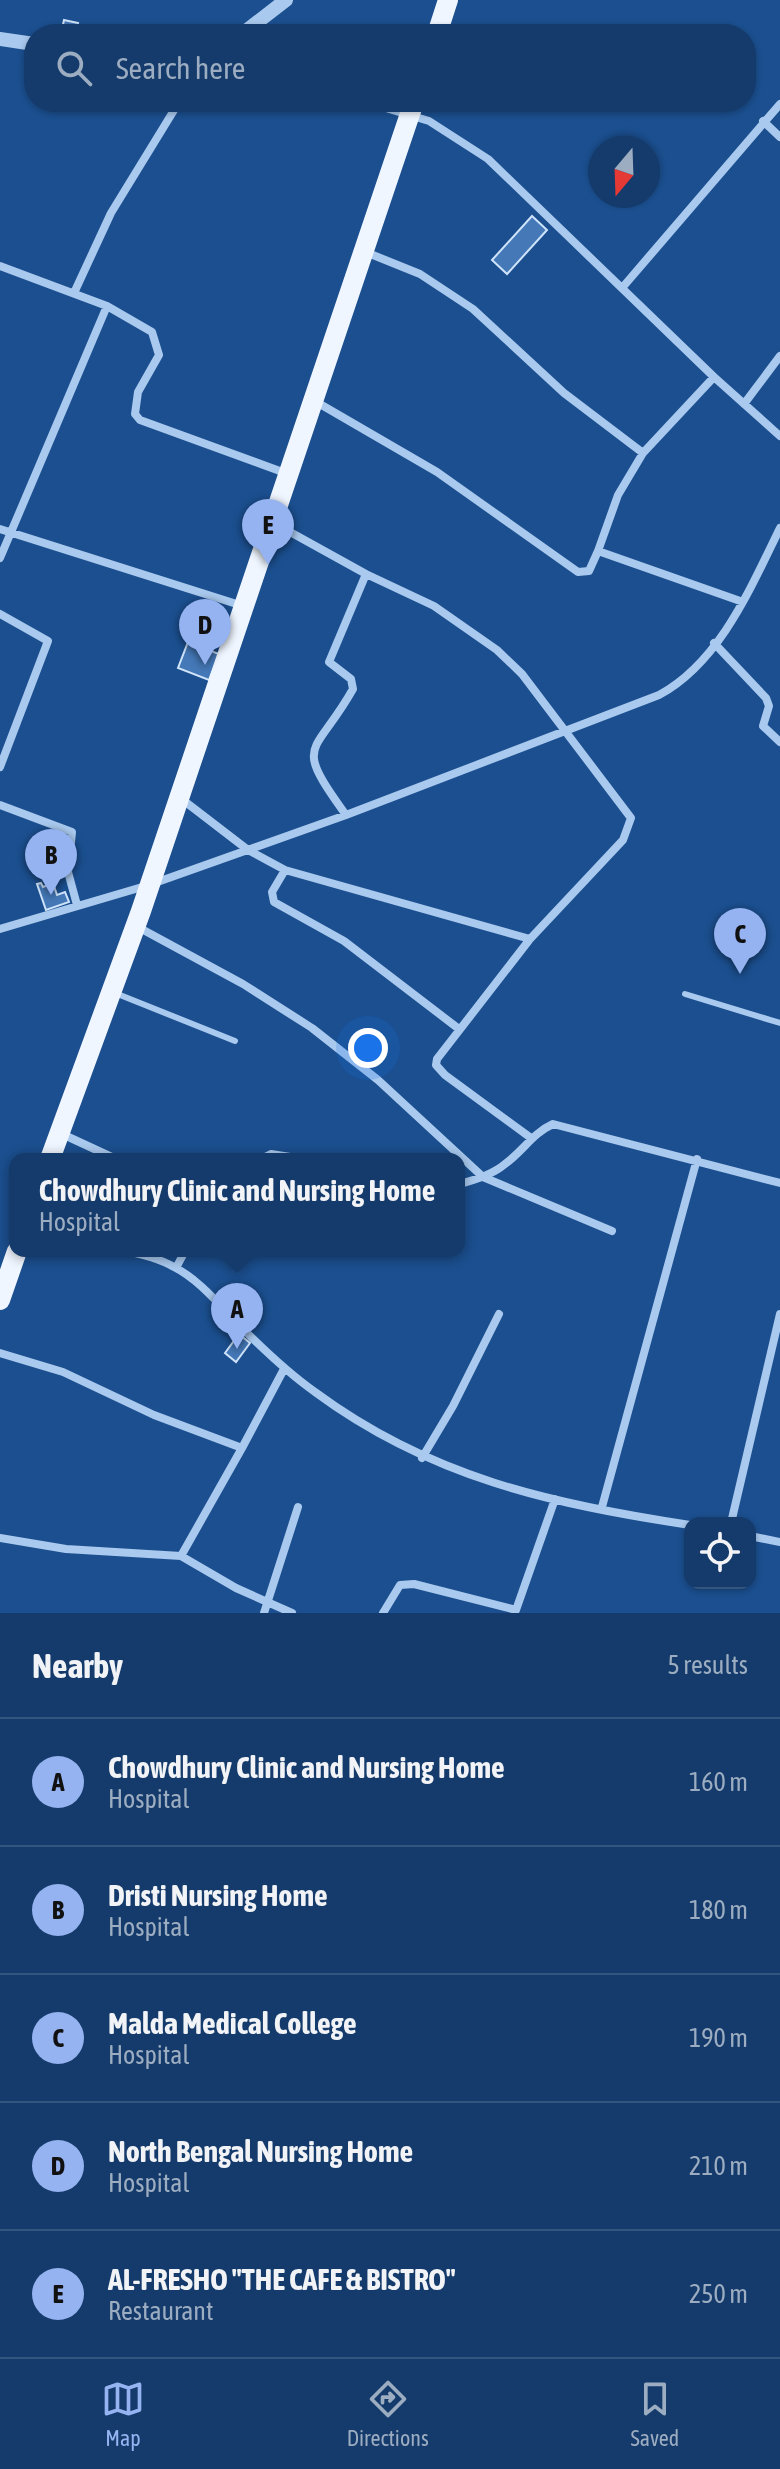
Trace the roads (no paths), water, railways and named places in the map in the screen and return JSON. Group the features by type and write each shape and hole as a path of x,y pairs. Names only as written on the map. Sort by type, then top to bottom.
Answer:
{"main road":[{"path":"440,24 448,0"},
{"path":"52,1153 136,926 411,112"},
{"path":"0,1300 15,1257"}],"street":[{"path":"255,24 286,0"},
{"path":"0,39 24,43"},
{"path":"0,52 17,42"},
{"path":"622,288 780,104"},
{"path":"74,293 111,213 173,112"},
{"path":"417,112 488,159 714,377 780,436"},
{"path":"763,121 780,137"},
{"path":"363,251 420,274 473,309 564,393 643,453"},
{"path":"0,266 107,306 145,326 157,340 156,363 138,392 134,408 140,420 288,474"},
{"path":"0,558 5,530 107,306"},
{"path":"744,404 780,356"},
{"path":"312,399 437,472 578,572 589,571 618,495 643,453 714,377"},
{"path":"272,522 366,574 434,606 497,650 522,674 631,818 623,840 530,939 437,1059 439,1070 531,1138"},
{"path":"0,929 149,885 346,815 674,687 714,643 743,602 780,528"},
{"path":"5,530 244,606"},
{"path":"598,551 743,602"},
{"path":"346,815 316,774 313,762 319,737 353,689 351,679 329,662 366,574"},
{"path":"0,614 38,632 48,641 2,754 0,767"},
{"path":"714,643 766,698 769,706 763,726 780,742"},
{"path":"179,797 248,850 285,870 530,939"},
{"path":"0,805 72,832 68,872 77,905"},
{"path":"285,870 272,892 274,902 344,941 459,1029"},
{"path":"136,926 243,984 312,1028 378,1080 457,1153"},
{"path":"465,1182 505,1165 531,1138 553,1124 566,1124 780,1183"},
{"path":"59,1133 103,1153"},
{"path":"602,1507 697,1159"},
{"path":"465,1160 483,1177 612,1231"},
{"path":"145,1257 176,1268 207,1292 284,1369 369,1430 422,1458 458,1473 555,1499 684,1524"},
{"path":"176,1268 182,1257"},
{"path":"422,1458 453,1406 499,1314"},
{"path":"732,1517 780,1314"},
{"path":"0,1353 63,1372 154,1415 242,1448"},
{"path":"181,1556 284,1369"},
{"path":"383,1613 400,1585 414,1584 516,1610 555,1499"},
{"path":"264,1613 298,1507"},
{"path":"756,1537 780,1542"},
{"path":"0,1538 66,1549 181,1556 292,1613"}],"lane":[{"path":"112,992 235,1041"},
{"path":"685,994 780,1023"}],"place":[{"name":"AL-FRESHO \"THE CAFE & BISTRO\"","path":"268,565"},
{"name":"North Bengal Nursing Home","path":"205,665"},
{"name":"Dristi Nursing Home","path":"51,895"},
{"name":"Malda Medical College","path":"740,974"},
{"name":"Chowdhury Clinic and Nursing Home","path":"237,1349"}]}
